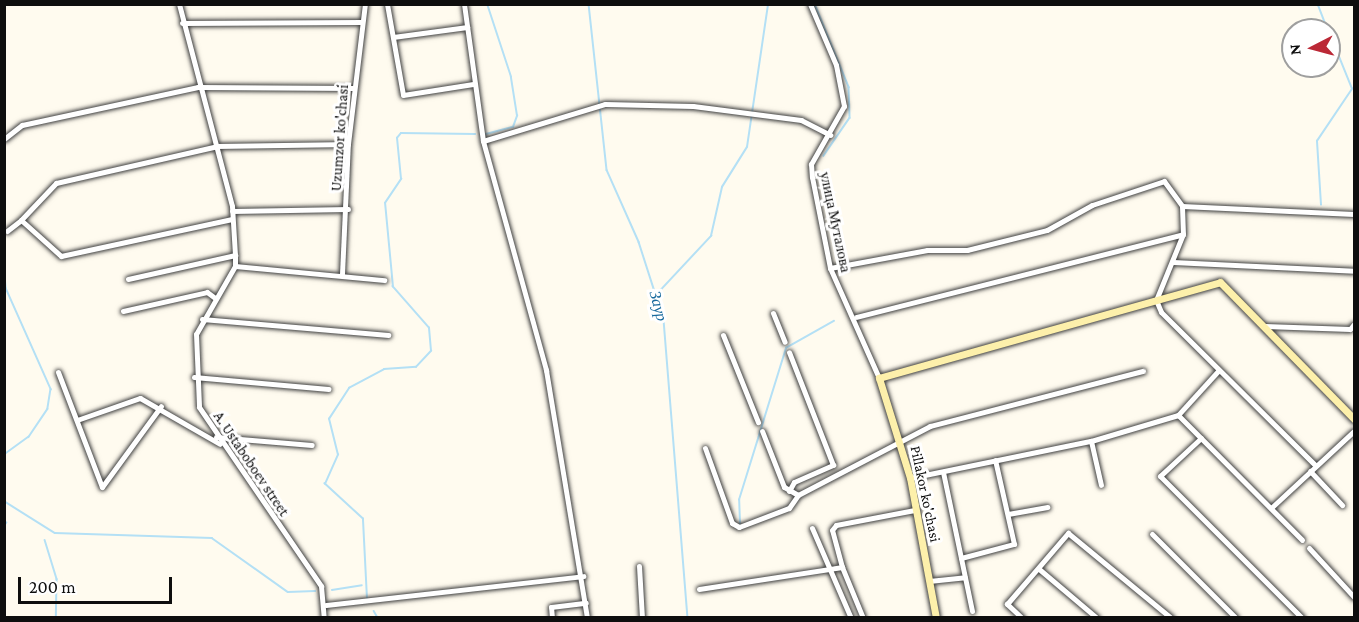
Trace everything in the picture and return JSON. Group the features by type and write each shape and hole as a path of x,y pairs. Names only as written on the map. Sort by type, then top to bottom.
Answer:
{"street":[{"path":"179,4 198,87 218,146 232,211 235,267 342,274 384,280"},
{"name":"Uzumzor ko'chasi","path":"342,274 348,209 348,144 365,4"},
{"path":"387,4 404,95 473,84"},
{"path":"464,4 473,84 483,141 546,370 583,576 587,618"},
{"name":"улица Муталова","path":"810,4 836,65 844,101 830,135 812,164 830,268 842,299 856,317 879,378"},
{"path":"182,23 362,22"},
{"path":"393,37 467,27"},
{"path":"4,139 22,124 198,87 354,88"},
{"path":"483,141 508,137 596,105 605,104 693,106 801,120 830,135"},
{"path":"7,231 21,220 56,183 218,146 348,144"},
{"path":"830,268 927,250 968,250 1047,230 1092,205 1161,180 1182,206 1183,234 1156,300"},
{"path":"1182,206 1354,214"},
{"path":"232,211 348,209"},
{"path":"21,220 61,256 232,219"},
{"path":"856,317 1183,234"},
{"path":"128,279 235,255"},
{"path":"1173,262 1354,271"},
{"name":"A. Ustaboboev street","path":"235,267 202,319 194,376 199,407 221,445 321,586 326,605"},
{"path":"879,378 1220,282 1354,419"},
{"path":"123,311 207,292 214,298"},
{"path":"1156,300 1218,371 1316,466"},
{"path":"773,313 785,342"},
{"path":"202,319 388,335"},
{"path":"1265,326 1350,329 1354,324"},
{"path":"723,335 758,422"},
{"path":"789,352 833,465 794,482 789,491"},
{"path":"705,448 735,526 789,508 798,495 885,451 898,438 988,408 1143,371"},
{"path":"910,478 1091,441 1178,415 1218,371"},
{"path":"58,372 102,487 161,406"},
{"path":"194,376 328,389"},
{"name":"Pillakor ko'chasi","path":"879,378 910,478 936,618"},
{"path":"77,420 140,398 161,406 185,428 221,445"},
{"path":"1178,415 1302,540"},
{"path":"1271,508 1354,431"},
{"path":"762,432 789,491 798,495"},
{"path":"216,436 312,445"},
{"path":"1200,438 1160,476 1301,617"},
{"path":"1091,441 1101,485"},
{"path":"961,558 1014,544 994,460"},
{"path":"1310,471 1342,505"},
{"path":"943,472 972,611"},
{"path":"1008,514 1047,507"},
{"path":"863,618 842,567 832,530 836,525 915,510"},
{"path":"812,528 851,618"},
{"path":"1022,618 1007,604 1068,533 1171,618"},
{"path":"1152,534 1236,617"},
{"path":"1309,548 1354,597"},
{"path":"639,566 642,618"},
{"path":"699,589 829,567 842,567"},
{"path":"1039,569 1097,618"},
{"path":"324,618 326,605 583,576"},
{"path":"928,581 965,577"},
{"path":"552,618 551,607 586,603"}],"waterway":[{"path":"486,134 513,127 517,116 511,77 487,4"},
{"name":"Заур","path":"589,4 607,170 639,242 664,320 688,618"},
{"path":"656,295 711,236 722,187 747,147 768,4"},
{"path":"815,4 849,87 850,118 824,156"},
{"path":"1318,4 1323,18"},
{"path":"1321,205 1317,141 1352,89 1341,62"},
{"path":"367,599 363,519 325,484 338,455 329,419 349,388 384,369 416,367 431,351 429,328 393,287 385,203 401,179 397,138 401,133 475,134"},
{"path":"4,264 6,288 51,389 48,409 29,437 4,455"},
{"path":"740,524 739,500 786,348 834,321"},
{"path":"4,501 55,533 212,538 288,592 315,591"},
{"path":"45,540 57,579 56,618"},
{"path":"332,590 362,585"},
{"path":"374,611 378,618"}]}
